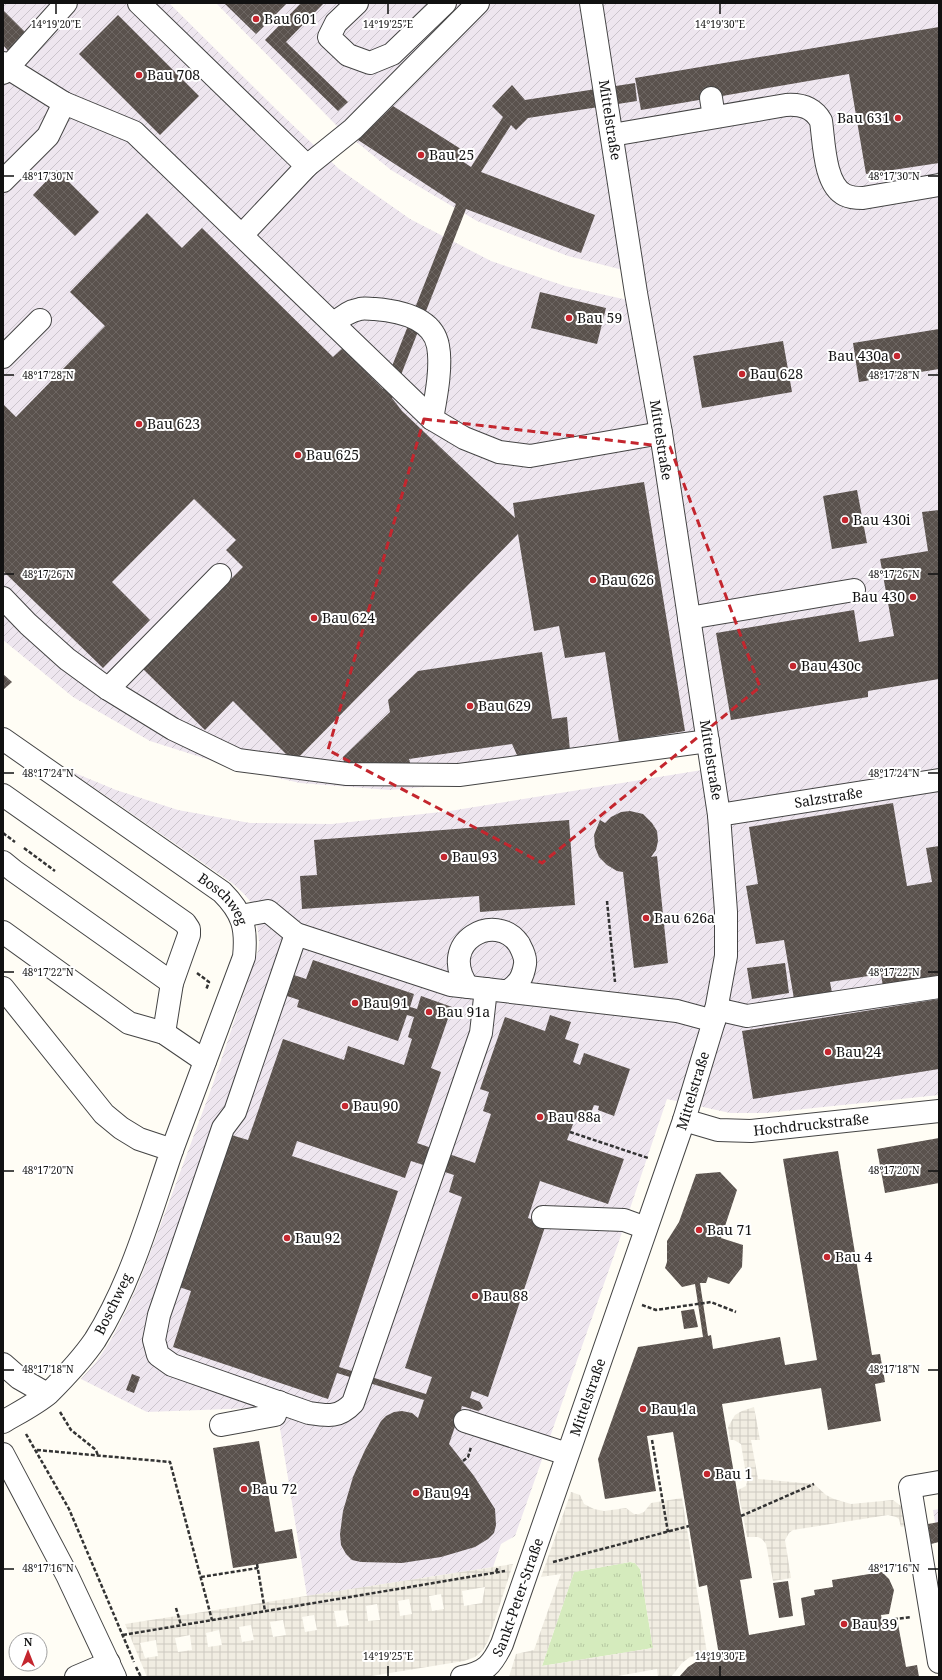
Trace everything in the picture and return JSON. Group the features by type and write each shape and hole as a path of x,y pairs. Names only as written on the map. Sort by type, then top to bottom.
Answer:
{"street":[{"path":"66,3 5,68 64,103 134,132 432,419 464,438 499,452 530,456 661,433"},
{"path":"139,3 307,166"},
{"path":"357,3 336,22 329,37 348,56 370,63 392,54 445,3"},
{"path":"242,235 307,166 354,129 478,3"},
{"name":"Mittelstraße","path":"552,1498 684,1120 715,1015 726,956 726,912 719,815 661,433 636,292 591,3"},
{"path":"3,181 48,136 64,103"},
{"path":"612,135 713,108 798,104 809,107 817,114 821,121 830,176 836,187 844,195 852,198 863,198 939,185"},
{"path":"334,324 342,316 360,309 392,310 418,319 431,329 438,346 439,377 432,419"},
{"path":"3,356 40,320"},
{"path":"108,689 220,575"},
{"path":"689,618 854,590"},
{"path":"3,598 28,624 67,658 108,689 173,729 238,760 347,774 459,775 708,741"},
{"name":"Boschweg","path":"3,739 222,892 233,902 241,916 245,928 246,941 244,957 172,1150 130,1269 108,1316 94,1341 52,1399 9,1419"},
{"name":"Salzstraße","path":"719,815 939,780"},
{"path":"3,795 185,924 189,929 189,935 172,983 164,1033"},
{"path":"3,862 172,983"},
{"path":"241,916 268,911 296,934 451,985 715,1015 747,1016 939,986"},
{"path":"477,988 462,978 458,965 459,955 469,938 480,932 492,930 504,932 516,940 522,950 525,962 522,976 515,986 508,991"},
{"path":"3,932 129,1023 164,1033 205,1061"},
{"path":"296,934 235,1112 224,1128 160,1315 154,1340 158,1355 172,1365 309,1413 328,1416 345,1412 354,1403 481,1033 477,988"},
{"path":"3,988 104,1114 121,1128 139,1139 172,1150"},
{"name":"Hochdruckstraße","path":"684,1120 718,1130 751,1131 939,1111"},
{"path":"543,1218 624,1220 646,1228"},
{"path":"3,1364 19,1378 52,1399"},
{"path":"221,1425 275,1415 279,1402"},
{"path":"465,1421 567,1454"},
{"path":"3,1454 67,1574 112,1670 76,1677"},
{"path":"939,1482 910,1487 939,1662"},
{"name":"Sankt-Peter-Straße","path":"462,1677 488,1668 496,1656 502,1644 552,1498"}],"path":[{"path":"607,901 617,1004"},
{"path":"570,1132 651,1159"},
{"path":"640,1304 656,1310 712,1302 736,1312"},
{"path":"52,1399 71,1430 96,1450 98,1456"},
{"path":"9,1419 36,1450 69,1509 141,1677"},
{"path":"652,1440 668,1532"},
{"path":"36,1450 170,1462 212,1620"},
{"path":"741,1516 814,1484"},
{"path":"546,1564 688,1526"},
{"path":"257,1564 265,1611"},
{"path":"496,1572 498,1567"},
{"path":"201,1577 258,1568"},
{"path":"123,1635 511,1570"},
{"path":"176,1608 181,1625"},
{"path":"882,1621 912,1616"}],"highlighted area":[{"path":"424,419 670,447 760,687 542,863 328,750"}],"shaded area":[{"path":"3,3 169,3 339,169 410,219 491,261 565,286 632,301 627,271 568,256 477,221 391,170 338,127 216,3 939,3 939,1095 766,1113 730,1113 667,1099 617,1247 515,1536 501,1544 493,1567 307,1596 279,1422 255,1408 147,1412 81,1379 97,1361 112,1338 140,1280 213,1084 258,951 259,942 257,924 250,901 232,883 70,771 116,790 178,810 250,823 332,824 450,811 702,770 699,750 545,774 390,790 300,783 235,768 150,741 73,697 3,640"},
{"path":"754,1407 760,1440 751,1440 758,1479 814,1484 826,1495 851,1504 893,1500 901,1506 904,1511 906,1526 901,1527 899,1519 888,1515 793,1530 789,1533 785,1540 791,1578 773,1581 766,1544 758,1537 747,1537 738,1490 746,1486 747,1481 741,1444 734,1440 730,1440 728,1427 735,1415"},
{"path":"571,1492 580,1495 584,1504 594,1509 604,1511 626,1508 634,1514 644,1512 651,1503 682,1498 707,1653 690,1657 682,1663 671,1677 658,1677 657,1669 612,1677 509,1677 516,1654 534,1650 561,1574 541,1577","holes":["630,1562 635,1563 640,1569 653,1648 542,1666 574,1572"]},
{"path":"939,1509 939,1547 933,1510"},
{"path":"513,1564 488,1641 483,1650 475,1657 464,1661 365,1677 147,1677 125,1624","holes":["485,1587 482,1603 464,1606 462,1591","441,1594 444,1609 432,1611 429,1596","409,1599 412,1614 400,1616 398,1601","377,1604 380,1620 368,1621 366,1606","346,1610 349,1625 337,1627 334,1611","314,1615 317,1630 305,1632 302,1617","283,1620 286,1635 273,1637 270,1622","251,1625 254,1640 242,1642 239,1627","219,1630 222,1645 208,1647 206,1633","190,1635 192,1650 178,1652 175,1638","156,1640 158,1656 145,1658 140,1643"]}],"green space":[{"path":"630,1562 635,1563 640,1569 653,1648 542,1666 574,1572"}],"building":[{"name":"Bau 601","path":"224,3 287,3 256,34"},
{"path":"301,3 324,3 286,42 348,102 338,111 265,40"},
{"path":"3,10 28,35 10,53 3,45"},
{"name":"Bau 708","path":"118,15 199,96 160,135 79,54"},
{"name":"Bau 631","path":"939,27 939,163 866,174 849,74 641,110 635,78"},
{"path":"635,83 637,101 528,118 516,130 511,125 481,172 595,215 581,253 466,209 392,398 402,411 515,518 513,503 644,482 685,731 619,742 605,652 565,658 559,626 534,631 518,534 294,762 233,701 205,730 143,669 243,567 226,550 236,540 194,499 112,582 150,620 103,668 3,571 3,404 16,417 105,326 70,292 147,213 182,248 202,228 333,357 343,348 383,389 456,204 358,140 393,106 464,151 459,159 471,167 503,117 492,106 512,85 525,100"},
{"path":"57,170 99,212 75,236 33,195"},
{"name":"Bau 59","path":"540,292 606,308 597,344 531,328"},
{"name":"Bau 430a","path":"939,329 939,369 859,382 853,343"},
{"name":"Bau 628","path":"783,341 792,392 702,408 693,356"},
{"name":"Bau 430i","path":"857,490 867,543 832,549 823,496"},
{"path":"939,510 939,679 868,691 868,697 731,720 716,633 854,610 859,642 894,636 880,559 928,551 922,512"},
{"name":"Bau 629","path":"542,652 552,719 567,717 570,751 528,757 517,755 512,744 409,759 411,766 345,769 343,757 390,712 388,700 418,671"},
{"path":"3,674 12,682 3,690"},
{"path":"893,803 907,886 932,882 926,848 939,846 939,977 883,987 881,974 830,982 832,993 794,999 784,940 756,944 746,886 758,884 749,827"},
{"name":"Bau 626a","path":"630,811 643,814 652,823 657,831 658,841 656,850 651,857 657,856 668,963 634,968 623,872 617,871 607,865 599,857 595,847 594,835 600,820 605,823 611,817 621,812"},
{"name":"Bau 93","path":"569,820 575,905 480,912 479,896 302,909 300,876 317,875 314,840"},
{"path":"313,960 414,994 410,1007 417,1009 421,996 452,1007 431,1068 441,1072 417,1143 475,1163 491,1114 483,1111 489,1092 480,1089 505,1017 545,1031 550,1015 571,1022 565,1039 579,1044 573,1062 580,1065 584,1053 630,1069 614,1116 598,1110 599,1106 594,1105 587,1123 575,1119 567,1140 624,1159 608,1204 540,1181 528,1218 546,1224 488,1397 472,1391 470,1398 480,1402 483,1408 478,1411 462,1406 449,1444 474,1476 495,1509 496,1525 494,1533 488,1539 475,1547 441,1557 402,1563 361,1562 352,1560 346,1554 341,1545 340,1534 343,1511 353,1477 365,1450 381,1421 386,1416 394,1412 402,1411 412,1413 418,1418 424,1400 337,1373 328,1399 173,1347 191,1291 176,1286 228,1134 248,1140 283,1039 344,1060 348,1046 404,1065 412,1039 408,1037 414,1017 407,1015 398,1041 297,1007 299,1000 287,996 294,975 306,979","holes":["297,1141 405,1178 411,1161 454,1175 449,1192 462,1197 405,1368 432,1377 426,1394 339,1367 398,1191 292,1156"]},
{"path":"785,963 789,993 752,999 747,968"},
{"name":"Bau 24","path":"939,999 939,1069 753,1099 742,1031"},
{"path":"939,1138 939,1183 885,1193 877,1149"},
{"path":"838,1151 872,1355 880,1354 885,1382 875,1384 881,1421 828,1430 821,1388 722,1404 752,1578 740,1580 749,1635 805,1625 801,1598 815,1595 814,1590 833,1587 832,1580 882,1572 889,1579 894,1590 889,1614 881,1615 883,1626 898,1624 906,1667 917,1665 919,1677 679,1677 688,1667 702,1658 719,1655 707,1585 699,1587 673,1432 647,1436 656,1491 605,1499 598,1459 638,1347 703,1337 695,1284 682,1287 665,1268 667,1262 667,1241 679,1222 696,1174 720,1172 737,1190 721,1238 743,1245 742,1267 729,1284 708,1277 706,1283 700,1283 708,1336 711,1335 713,1349 780,1337 785,1365 817,1360 783,1159"},
{"path":"694,1309 698,1327 684,1329 681,1311"},
{"path":"132,1374 140,1377 134,1393 126,1390"},
{"name":"Bau 72","path":"259,1441 275,1532 292,1529 297,1558 233,1568 213,1448"},
{"path":"939,1522 939,1542 931,1544 928,1524"},
{"path":"788,1581 793,1616 779,1618 773,1583"}],"place":[{"name":"Bau 601","path":"256,19"},
{"name":"Bau 708","path":"139,75"},
{"name":"Bau 631","path":"898,118"},
{"name":"Bau 25","path":"421,155"},
{"name":"Bau 59","path":"569,318"},
{"name":"Bau 430a","path":"897,356"},
{"name":"Bau 628","path":"742,374"},
{"name":"Bau 623","path":"139,424"},
{"name":"Bau 625","path":"298,455"},
{"name":"Bau 430i","path":"845,520"},
{"name":"Bau 626","path":"593,580"},
{"name":"Bau 430","path":"913,597"},
{"name":"Bau 624","path":"314,618"},
{"name":"Bau 430c","path":"793,666"},
{"name":"Bau 629","path":"470,706"},
{"name":"Bau 93","path":"444,857"},
{"name":"Bau 626a","path":"646,918"},
{"name":"Bau 91","path":"355,1003"},
{"name":"Bau 91a","path":"429,1012"},
{"name":"Bau 24","path":"828,1052"},
{"name":"Bau 90","path":"345,1106"},
{"name":"Bau 88a","path":"540,1117"},
{"name":"Bau 71","path":"699,1230"},
{"name":"Bau 92","path":"287,1238"},
{"name":"Bau 4","path":"827,1257"},
{"name":"Bau 88","path":"475,1296"},
{"name":"Bau 1a","path":"643,1409"},
{"name":"Bau 1","path":"707,1474"},
{"name":"Bau 72","path":"244,1489"},
{"name":"Bau 94","path":"416,1493"},
{"name":"Bau 39","path":"844,1624"}]}
